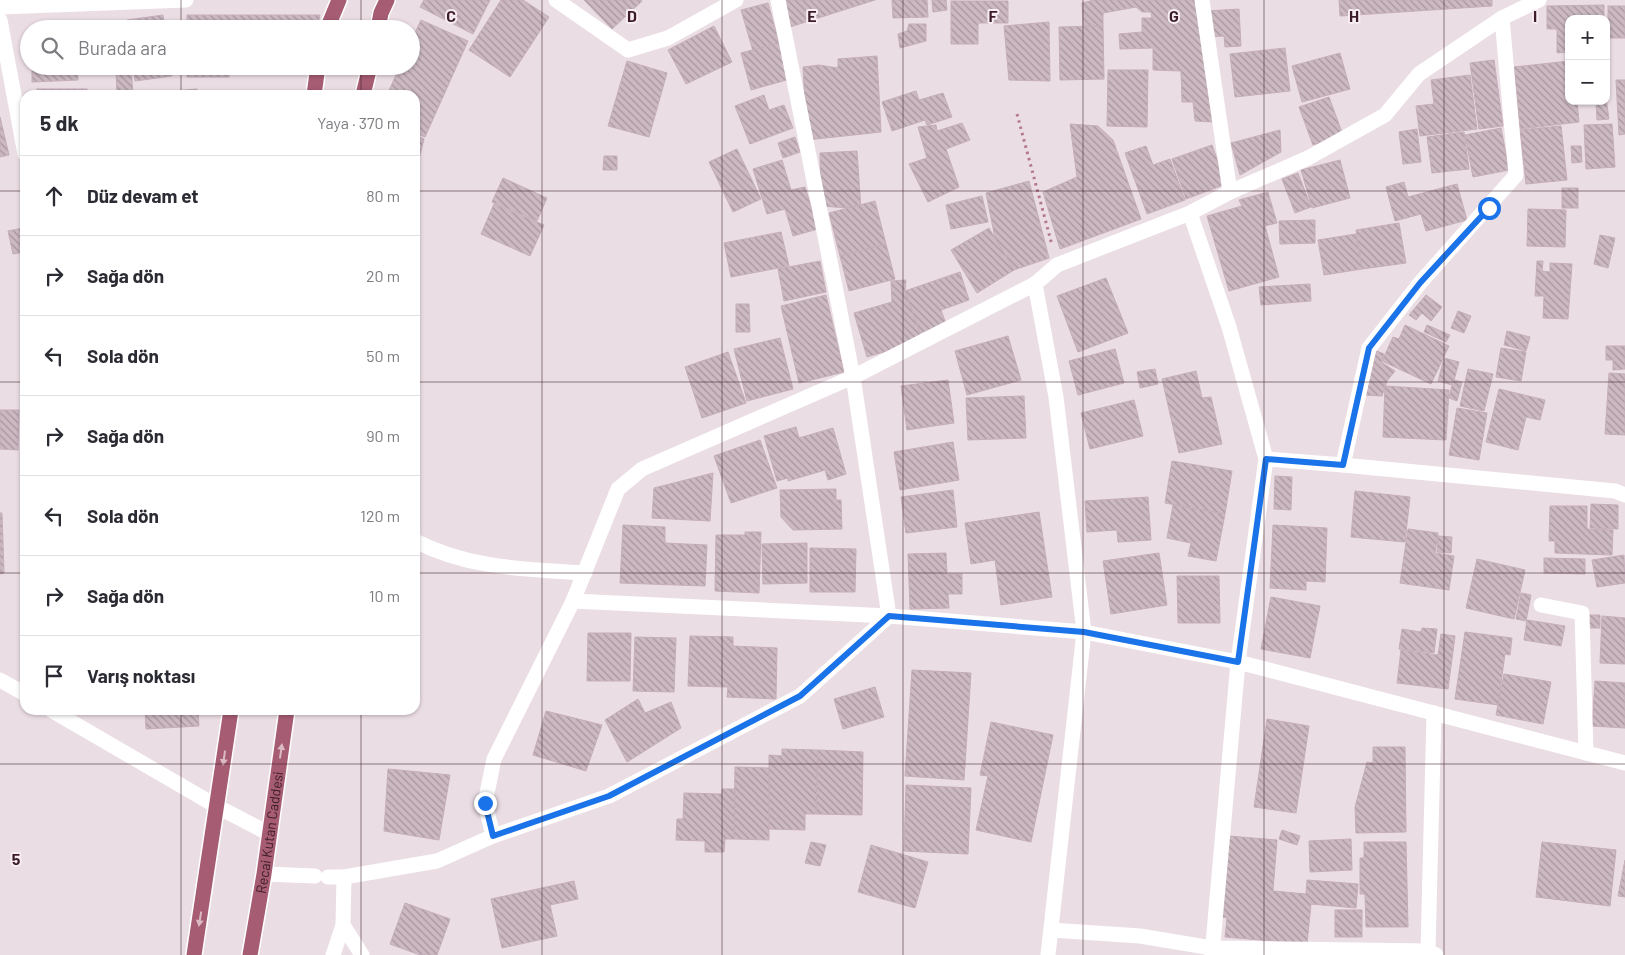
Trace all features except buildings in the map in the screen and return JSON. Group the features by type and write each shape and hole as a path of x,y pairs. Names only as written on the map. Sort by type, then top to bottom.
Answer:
{"main road":[{"path":"331,20 339,0"},
{"path":"380,20 387,0"},
{"path":"315,90 317,75"},
{"path":"364,90 368,75"},
{"path":"194,955 218,807 230,715"},
{"name":"Recai Kutan Caddesi","path":"250,955 270,834 285,715"}],"street":[{"path":"0,7 186,0"},
{"path":"556,0 628,50 668,38 736,0"},
{"path":"778,0 853,378 889,616"},
{"path":"1202,0 1230,192"},
{"path":"493,836 485,803 494,759 586,573 618,489 642,469 853,378 1035,284 1057,265 1190,213 1230,192 1308,158 1385,115 1419,74 1502,18 1539,0"},
{"path":"1343,465 1369,348 1420,283 1516,175 1502,18"},
{"path":"0,20 20,127"},
{"path":"1190,213 1229,327 1266,459 1238,662 1212,951"},
{"path":"1035,284 1056,397 1084,632 1048,955"},
{"path":"1266,459 1615,491 1625,495"},
{"path":"420,544 439,553 492,567 586,573"},
{"path":"573,601 889,616 1084,632 1238,662 1625,763"},
{"path":"1542,605 1582,613 1586,753"},
{"path":"264,874 344,878 437,861 493,836 609,796 800,696 889,616"},
{"path":"0,680 20,691"},
{"path":"1051,930 1140,936 1212,951 1432,953 1434,713"},
{"path":"60,715 218,807 270,834"},
{"path":"333,955 343,925 344,878"},
{"path":"343,925 362,955"}],"path":[{"path":"1018,114 1057,265"}],"route":[{"path":"485,803 493,836 609,796 800,696 889,616 1084,632 1238,662 1266,459 1343,465 1369,348 1420,283 1489,208"}]}
